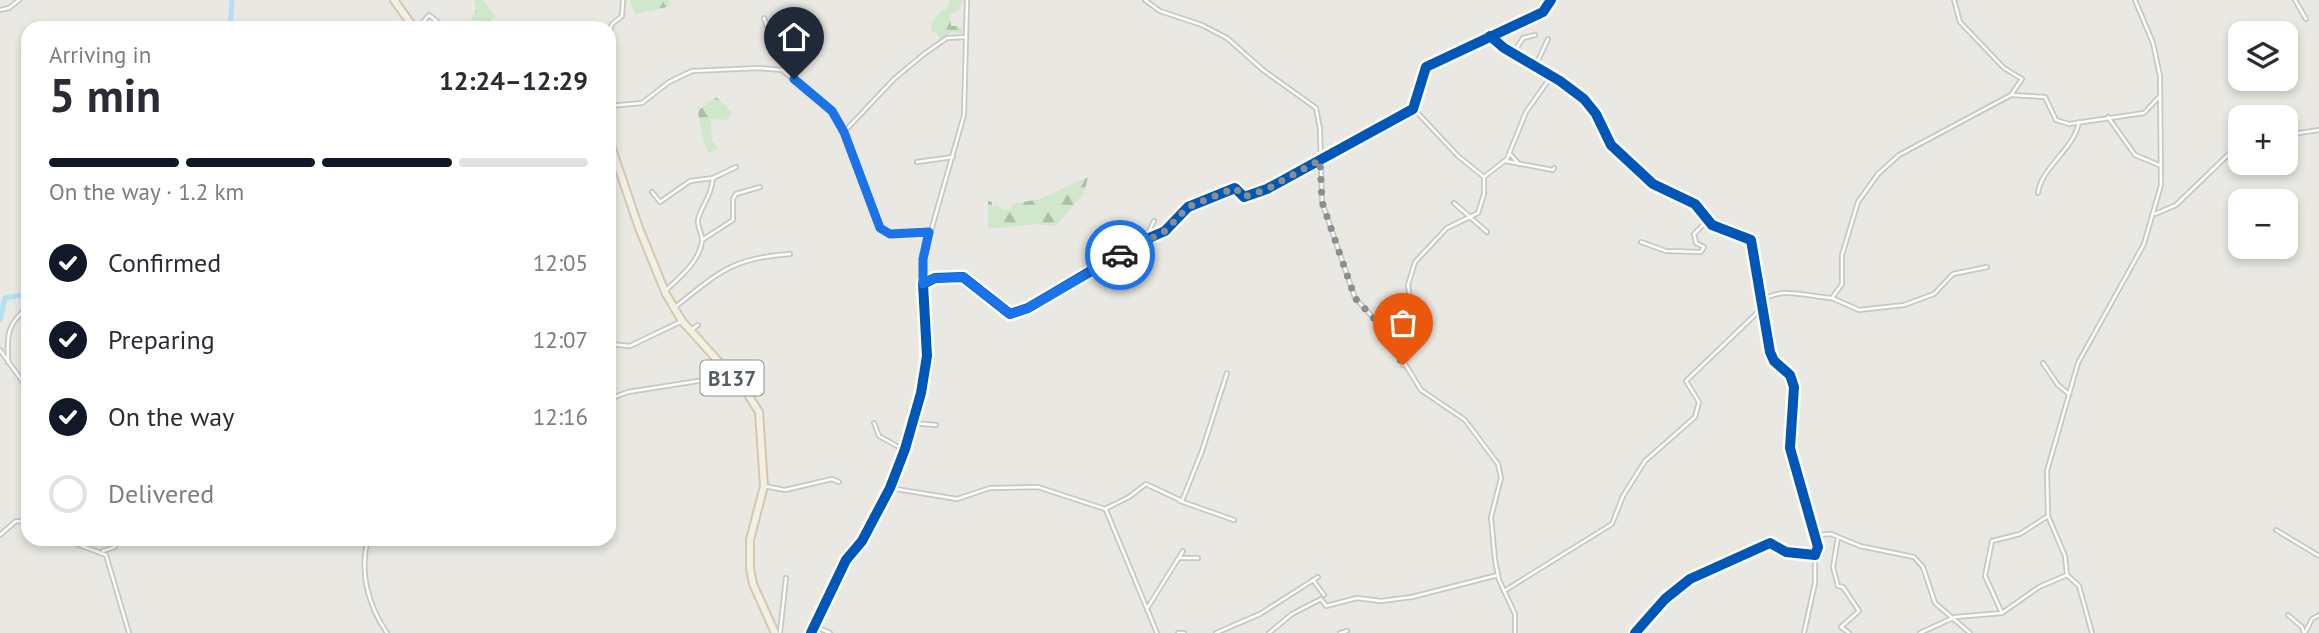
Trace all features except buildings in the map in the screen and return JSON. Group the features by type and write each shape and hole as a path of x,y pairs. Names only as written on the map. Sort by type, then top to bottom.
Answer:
{"main road":[{"path":"394,0 410,21"},
{"name":"B137","path":"616,160 639,228 674,308 682,321 760,412 764,486 750,540 750,568 753,584 778,633"}],"street":[{"path":"0,10 9,8 19,0"},
{"path":"616,21 622,16 623,0"},
{"path":"810,633 846,559 863,541 890,488 912,423 927,356 923,259 964,115 967,0"},
{"path":"1145,0 1160,11 1202,25 1227,38 1263,70 1316,108 1322,202 1355,298 1383,328 1420,390 1465,419 1499,464 1501,478 1491,517 1498,575 1515,614 1515,633"},
{"path":"923,284 935,278 963,277 1010,314 1018,312 1143,240 1165,231 1188,207 1235,188 1244,197 1267,189 1413,108 1426,67 1543,12 1551,0"},
{"path":"1832,298 1842,284 1842,255 1858,202 1878,174 1899,155 2011,94 2022,78 2004,68 1960,22 1954,0"},
{"path":"2092,633 2079,586 2067,575 2065,556 2048,516 2047,471 2078,363 2132,269 2155,214 2161,185 2160,96 2153,43 2135,0"},
{"path":"2295,0 2306,19"},
{"path":"423,21 429,15 436,21"},
{"path":"764,18 769,32 790,61"},
{"path":"791,77 790,51 798,26"},
{"path":"1513,54 1523,38 1535,35"},
{"path":"1490,36 1513,54 1584,99 1596,114 1611,145 1653,184 1695,204 1712,225 1751,240 1770,352 1774,360 1790,375 1794,387 1790,448 1818,547 1815,555 1815,583 1804,633"},
{"path":"844,132 894,79 943,39 966,37"},
{"path":"1528,43 1529,37"},
{"path":"1535,67 1543,55 1548,39"},
{"path":"616,105 642,103 669,82 692,71 759,68 782,70 832,111 844,132 880,228 890,234 929,232"},
{"path":"1484,177 1505,161 1526,112 1550,77"},
{"path":"2011,94 2045,97 2056,120 2062,124 2144,113 2160,96"},
{"path":"1413,108 1458,156 1484,177"},
{"path":"2108,117 2135,155 2161,166"},
{"path":"2038,192 2048,173 2069,146 2079,122"},
{"path":"2298,133 2319,130"},
{"path":"1510,153 1520,165"},
{"path":"2155,214 2176,205 2228,155"},
{"path":"917,162 953,157"},
{"path":"1505,161 1554,168"},
{"path":"652,192 660,202 690,181 713,178 736,167"},
{"path":"1403,365 1420,330 1414,319 1408,285 1415,262 1447,228 1473,217 1483,202 1484,177"},
{"path":"702,240 698,221 711,195 713,178"},
{"path":"665,291 687,270 702,240 733,220 733,199 736,194 760,187"},
{"path":"1454,203 1487,232"},
{"path":"1641,242 1666,251 1692,254 1701,252 1704,247 1696,243 1694,234 1708,220"},
{"path":"1143,240 1154,221"},
{"path":"674,308 730,265 758,256 790,254"},
{"path":"1760,302 1768,296 1786,293 1832,298 1859,310 1904,306 1934,294 1953,274 1987,267"},
{"path":"1504,591 1612,524 1623,496 1645,461 1695,418 1699,402 1686,381 1691,374 1712,359 1761,309"},
{"path":"8,362 5,346 12,323 21,314"},
{"path":"616,345 630,346 682,321"},
{"path":"691,330 698,325"},
{"path":"0,351 21,380"},
{"path":"2043,363 2069,394"},
{"path":"1180,501 1202,451 1227,373"},
{"path":"616,396 628,392 730,376"},
{"path":"912,423 936,425"},
{"path":"874,424 879,436 904,450"},
{"path":"764,486 785,490 832,479 839,482"},
{"path":"890,488 957,499 990,488 1038,487 1105,509 1119,504 1146,484 1180,501 1234,520"},
{"path":"1105,509 1157,633"},
{"path":"2002,613 1985,576 1992,541 2020,534 2048,516"},
{"path":"0,535 16,521 21,521"},
{"path":"2276,530 2319,556"},
{"path":"1815,535 1831,534 1860,545 1914,557 1923,567 1935,603 1955,617 1970,633"},
{"path":"1838,537 1834,575 1838,586 1843,587 1859,611 1841,627 1849,633"},
{"path":"1635,633 1665,599 1690,579 1746,556 1765,545 1770,543 1786,552 1815,555"},
{"path":"86,546 102,551 116,546"},
{"path":"366,546 363,555 370,600 373,612 387,633"},
{"path":"102,551 109,560 129,633"},
{"path":"1148,607 1184,553 1190,558"},
{"path":"1180,558 1198,558"},
{"path":"1269,633 1292,614 1321,599 1326,606 1357,598 1395,600 1498,575"},
{"path":"1920,633 1955,617 2002,613 2039,587 2067,575"},
{"path":"1216,633 1254,618 1318,577"},
{"path":"778,633 786,578"},
{"path":"1313,580 1324,595"},
{"path":"2288,615 2302,626 2304,633"},
{"path":"2304,633 2312,619 2319,615"},
{"path":"814,626 830,633"},
{"path":"1340,633 1347,631"},
{"path":"1178,633 1184,633"}],"green space":[{"path":"474,0 483,0 496,17 490,21 471,21 476,9"},
{"path":"630,0 669,0 671,6 635,14"},
{"path":"950,0 963,0 959,10 950,14 951,26 961,26 963,34 952,32 940,39 937,33 931,31 932,23 943,9 947,9"},
{"path":"716,97 732,112 726,120 711,119 712,141 719,148 709,153 704,143 697,107 700,109"},
{"path":"1088,177 1084,193 1056,226 1036,224 988,229 988,201 992,202 992,207 995,205 1006,210 1012,208 1012,204 1040,199"}],"waterway":[{"path":"230,21 232,0"},
{"path":"0,320 5,298 21,295"}],"cycle path":[{"path":"811,633 846,560 862,541 890,488 905,449 921,393 927,356 923,284 935,278 963,277 1010,314 1028,308 1140,242 1165,231 1188,207 1235,188 1244,197 1267,189 1413,109 1426,67 1543,12 1551,0"},
{"path":"1490,36 1504,48 1560,81 1584,99 1596,114 1611,145 1653,184 1695,204 1712,225 1751,240 1770,352 1774,361 1790,375 1794,387 1790,448 1818,547 1815,555 1786,552 1770,543 1690,579 1665,599 1635,633"}],"way so far":[{"path":"1120,255 1165,231 1188,207 1235,188 1244,197 1267,189 1320,160 1322,202 1337,239 1355,298 1383,328 1403,365"}],"route":[{"path":"794,79 832,111 844,132 880,228 890,234 929,232 923,259 923,284 935,278 963,277 1010,314 1028,308 1120,255"}]}
